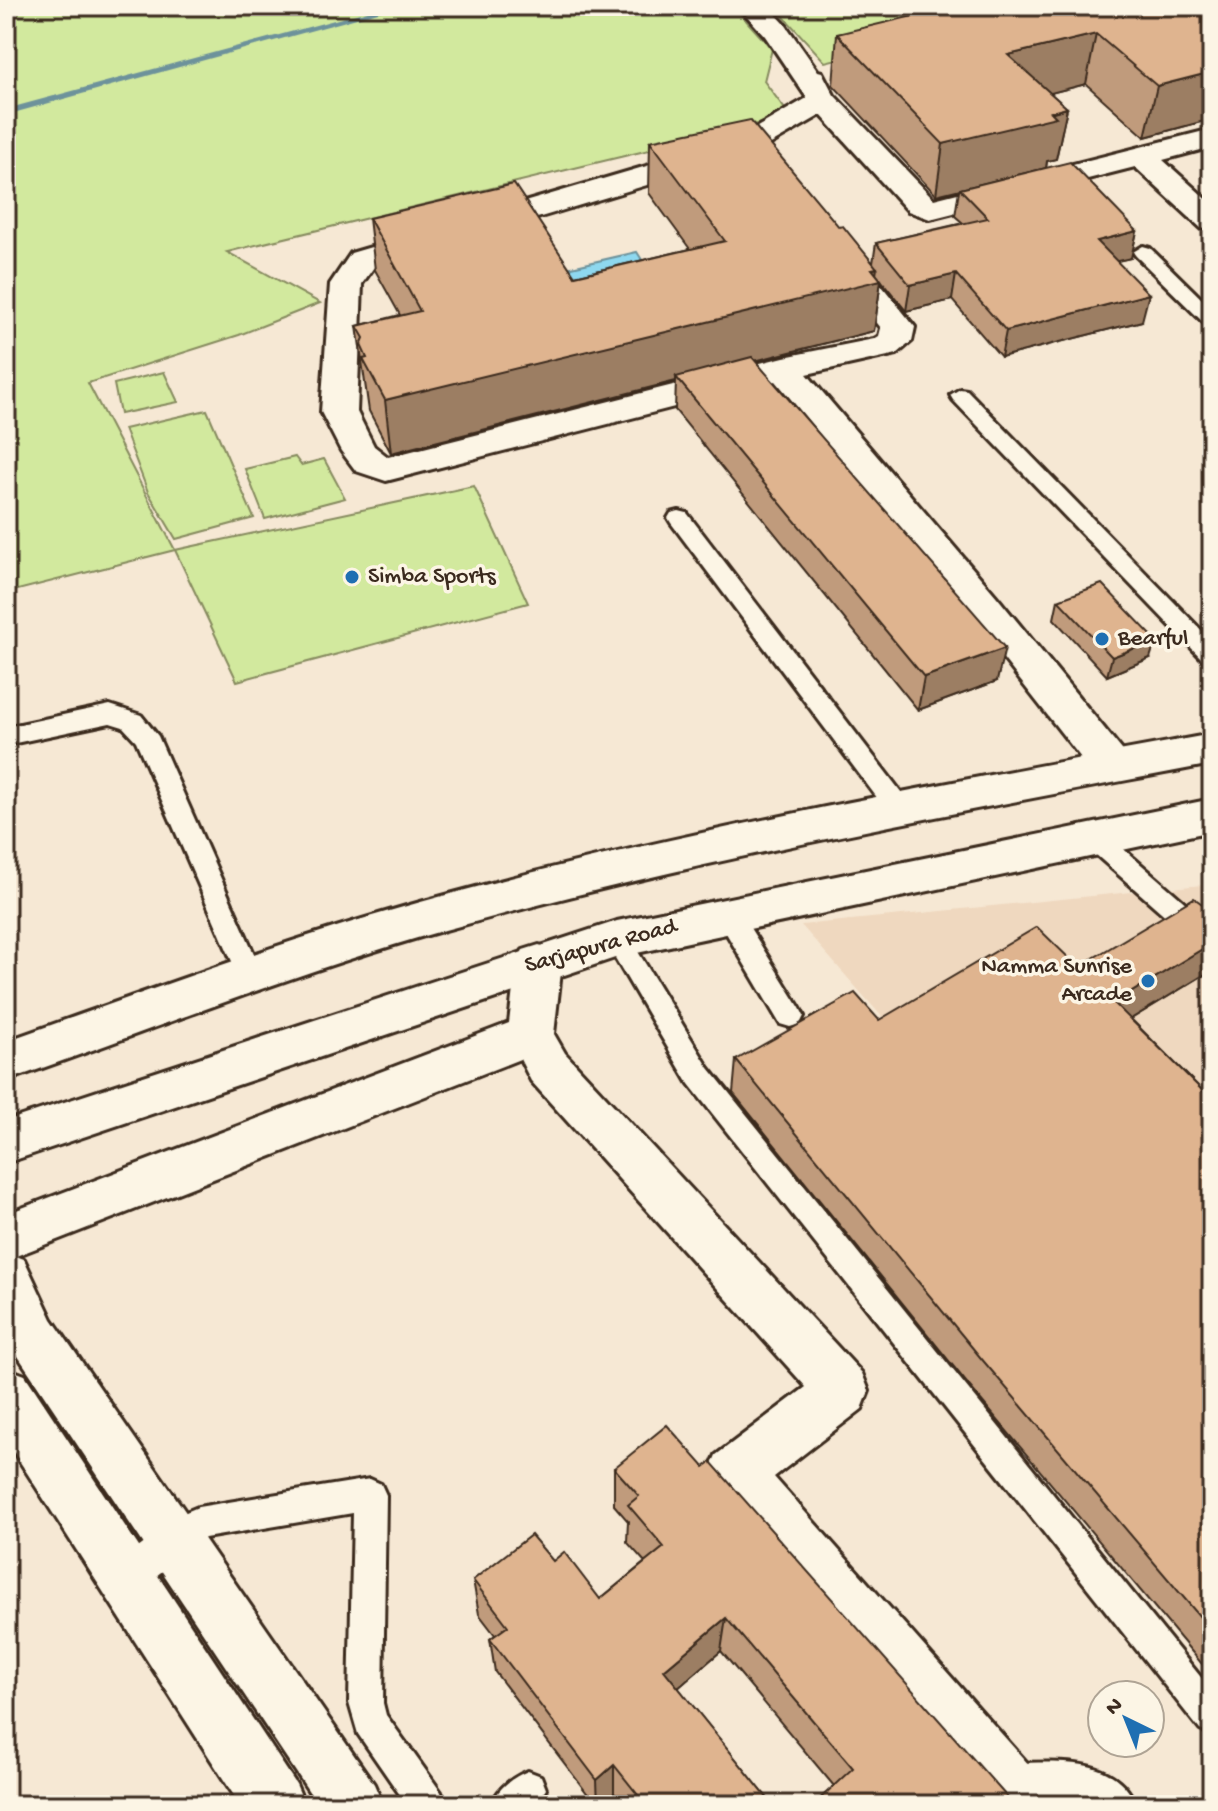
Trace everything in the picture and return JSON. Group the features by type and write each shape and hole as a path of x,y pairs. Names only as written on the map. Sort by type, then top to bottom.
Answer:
{"street":[{"path":"752,6 775,30 816,90 919,204 930,210 1212,138"},
{"path":"825,236 898,327 899,334 895,341 885,347 784,368 386,469 369,463 359,451 339,412 346,284 362,260 756,158 816,90 839,71"},
{"path":"1142,157 1212,221"},
{"path":"784,368 983,606 1111,766"},
{"path":"6,1061 250,974 444,913 588,876 899,808 1212,749"},
{"name":"Sarjapura Road","path":"6,1142 617,939 1212,815"},
{"path":"539,963 531,1035 548,1067 843,1391 735,1474 1015,1793"},
{"path":"6,1237 531,1035"},
{"path":"6,1275 34,1336 353,1805"},
{"path":"6,1393 275,1805"}],"lane":[{"path":"1143,252 1212,320"},
{"path":"960,395 1212,655"},
{"path":"679,518 899,808"},
{"path":"6,736 110,714 132,721 146,736 250,974"},
{"path":"1095,839 1212,942"},
{"path":"728,914 790,1016"},
{"path":"617,939 699,1076 1212,1718"},
{"path":"126,1578 198,1523 370,1495 366,1703 370,1722 428,1805"},
{"path":"1015,1793 1087,1781 1118,1805"}],"shaded area":[{"path":"1202,885 1212,893 1212,1390 801,925"}],"green space":[{"path":"6,6 733,6 772,49 764,81 790,116 227,252 320,303 239,335 88,383 175,550 6,593"},
{"path":"774,6 1055,6 825,62"},
{"path":"164,372 178,402 120,414 114,384"},
{"path":"207,410 254,518 176,539 148,492 124,429"},
{"path":"295,457 301,465 324,459 345,498 265,519 245,469"},
{"name":"Simba Sports","path":"474,486 528,603 237,681 175,550"}],"water":[{"path":"637,252 653,277 568,277 563,269"}],"building":[{"path":"955,6 1211,6 1212,72 1157,86 1096,34 1008,55 1067,108 1051,112 1056,117 943,144 837,34"},
{"path":"750,120 839,227 843,226 877,268 872,269 881,280 385,400 363,359 367,358 361,345 364,338 357,326 420,311 369,218 514,184 575,276 725,241 650,141"},
{"path":"1070,162 1137,231 1097,241 1149,294 1006,331 956,274 910,285 876,243 988,218 960,189"},
{"path":"752,357 1005,648 924,677 676,377"},
{"path":"1102,584 1156,640 1112,657 1058,600"},
{"path":"1194,898 1212,911 1212,943 1114,1003 1212,1100 1212,1631 980,1357 736,1060 855,993 879,1020 1037,927 1078,967"},
{"path":"667,1425 704,1467 711,1462 1014,1805 813,1805 853,1768 726,1618 664,1670 773,1805 646,1805 614,1765 597,1780 490,1639 508,1626 473,1580 531,1535 553,1561 564,1552 600,1599 664,1547 628,1505 639,1496 614,1468"}],"waterway":[{"path":"6,112 396,6"},
{"path":"720,6 739,6"}],"place":[{"name":"Simba Sports","path":"352,577"},
{"name":"Bearful","path":"1102,639"},
{"name":"Namma Sunrise Arcade","path":"1148,981"}]}
